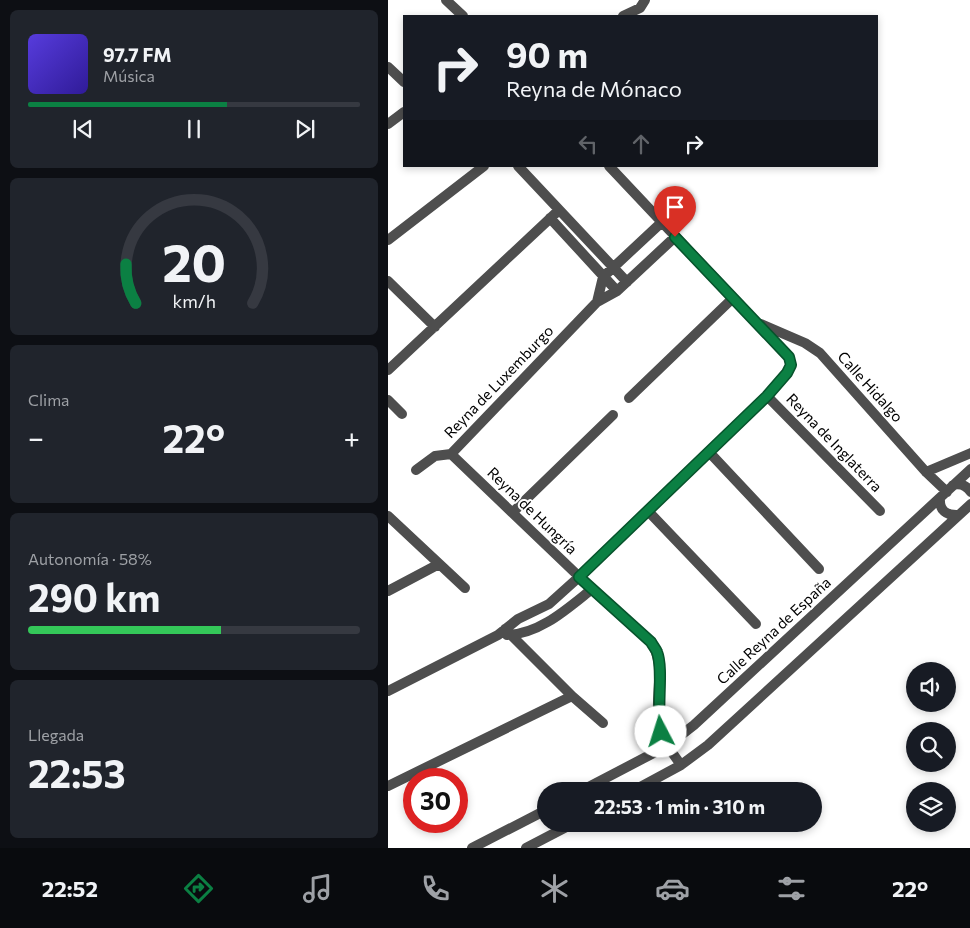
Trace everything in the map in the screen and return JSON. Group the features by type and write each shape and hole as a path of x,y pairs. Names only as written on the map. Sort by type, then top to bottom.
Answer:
{"street":[{"path":"446,0 462,15"},
{"path":"625,15 640,8 646,0"},
{"path":"388,67 403,81"},
{"path":"388,124 403,113"},
{"path":"388,240 483,167"},
{"path":"519,167 558,211 570,221 627,282"},
{"name":"Calle Hidalgo","path":"611,167 789,357 791,365 787,373 767,396"},
{"path":"388,370 558,211"},
{"path":"550,218 617,291"},
{"path":"597,302 603,276 662,222"},
{"name":"Reyna de Luxemburgo","path":"416,470 435,456 451,454 597,302 617,291 675,237"},
{"path":"388,281 435,327"},
{"path":"629,398 733,298"},
{"name":"Calle Hidalgo","path":"757,322 805,343 820,353 926,472 947,492 940,504 942,510 947,514 958,515"},
{"path":"388,691 505,633 518,619 549,604 767,396"},
{"name":"Reyna de Inglaterra","path":"767,396 880,511"},
{"path":"388,400 402,414"},
{"path":"513,512 613,415"},
{"path":"709,452 819,569"},
{"path":"926,472 970,453"},
{"name":"Reyna de Hungría","path":"451,454 579,577 651,642 658,653 660,668 658,719 661,732 667,746 681,765"},
{"name":"Calle Reyna de España","path":"598,782 667,746 694,725 970,469"},
{"path":"947,492 959,484 965,486 970,492"},
{"path":"650,782 681,765 708,745 970,504"},
{"path":"648,510 756,624"},
{"path":"388,516 465,588"},
{"path":"388,591 439,564"},
{"path":"505,633 528,631 559,616 592,589"},
{"path":"549,604 559,616"},
{"path":"505,633 572,696 603,722"},
{"path":"388,786 572,696"},
{"path":"472,848 537,815"},
{"path":"526,848 557,832"}],"route":[{"path":"661,732 658,719 660,668 658,653 651,642 579,577 767,396 787,373 791,365 789,357 675,237"}]}
